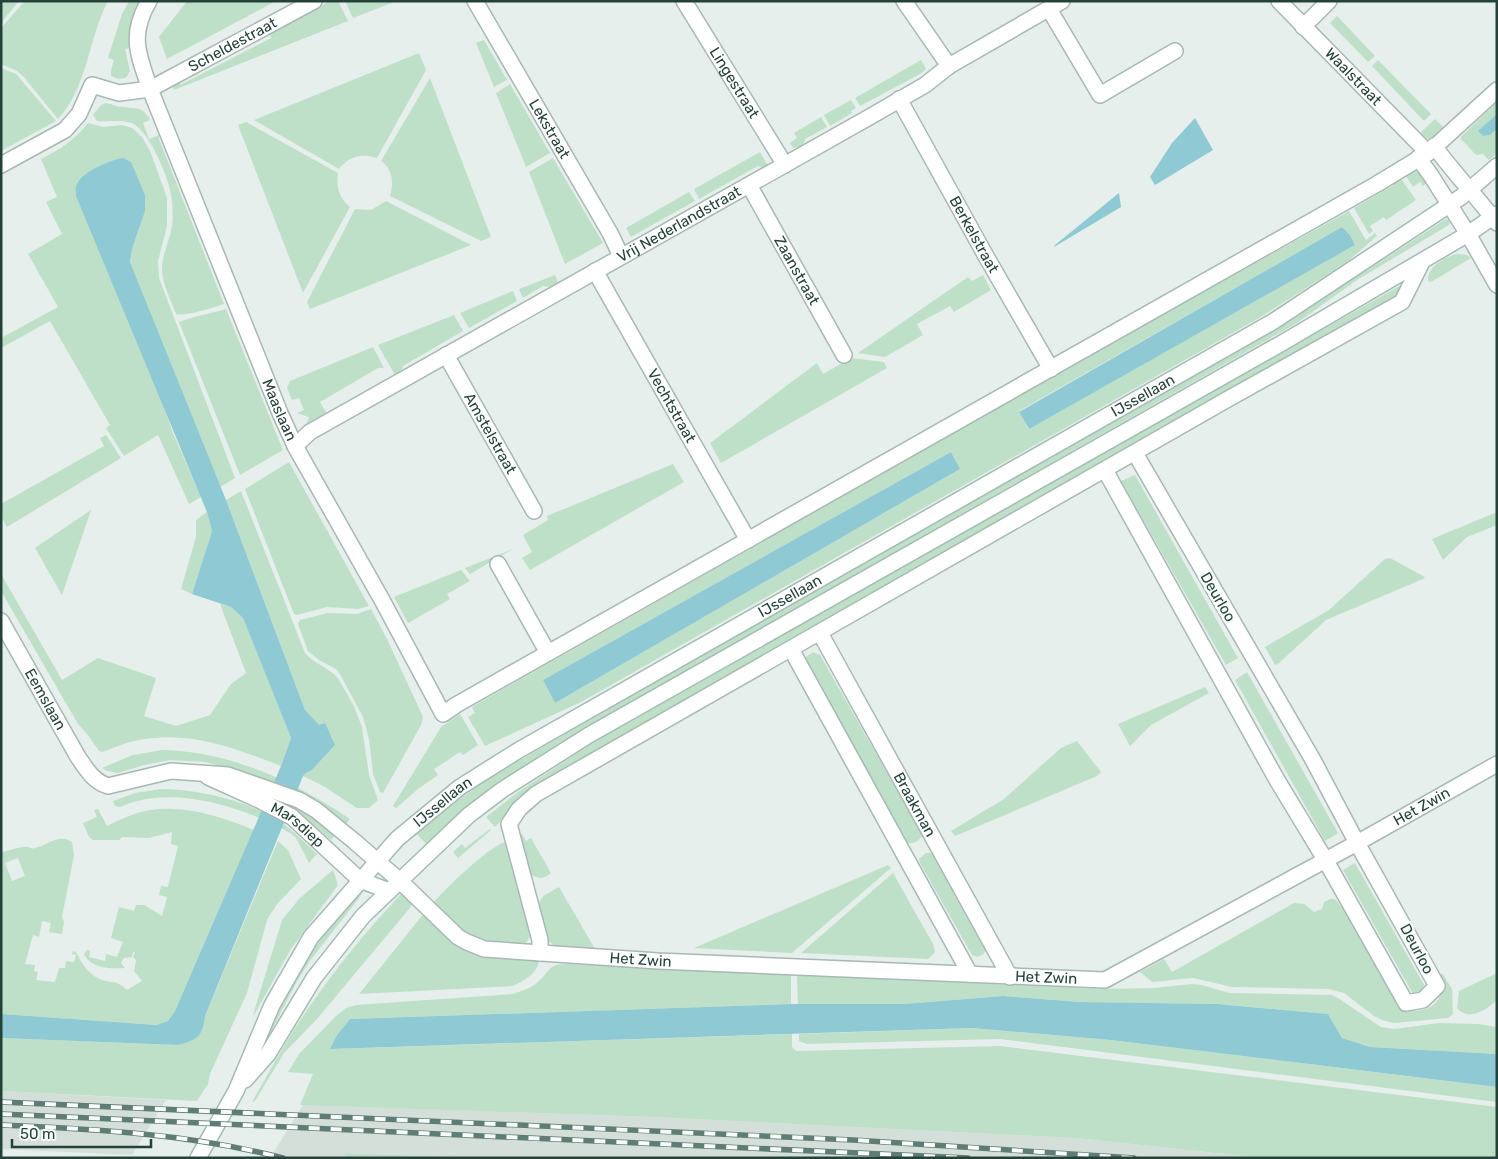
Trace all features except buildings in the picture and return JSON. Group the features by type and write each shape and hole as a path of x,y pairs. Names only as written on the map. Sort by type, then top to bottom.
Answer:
{"street":[{"name":"Maaslaan","path":"149,1 140,18 137,33 138,53 150,89 280,413 295,446 382,600 443,714 548,653"},
{"name":"Scheldestraat","path":"150,89 314,1"},
{"name":"Lekstraat","path":"475,1 605,224 621,256"},
{"name":"Lingestraat","path":"684,1 785,165"},
{"path":"904,1 949,66"},
{"name":"Waalstraat","path":"1279,1 1427,152"},
{"path":"1303,27 1330,1"},
{"path":"1056,5 1100,95 1175,52"},
{"name":"Vrij Nederlandstraat","path":"295,446 310,432 785,165 924,85 949,66 1056,5"},
{"path":"1,166 65,130 79,114 92,85 119,93 150,89"},
{"path":"498,564 548,653 1377,184 1427,152 1497,90"},
{"name":"Berkelstraat","path":"899,99 987,258 1051,368"},
{"path":"1427,152 1430,174 1482,257 1497,285"},
{"name":"IJssellaan","path":"236,1091 268,1054 314,978 363,916 469,815 502,790 589,735 1282,343 1495,218 1451,169 1427,152"},
{"name":"IJssellaan","path":"198,1158 236,1091 272,1005 311,937 397,839 460,787 502,761 1274,321 1449,205 1497,166"},
{"name":"Zaanstraat","path":"749,185 844,355"},
{"path":"543,954 509,824 519,809 536,794 1402,302 1422,262"},
{"name":"Vechtstraat","path":"595,271 748,540"},
{"name":"Amstelstraat","path":"446,355 534,511"},
{"name":"Deurloo","path":"1104,470 1273,772 1326,861 1406,1003 1423,1000 1437,986 1357,844 1314,760 1135,453"},
{"name":"Eemslaan","path":"1,621 78,757 92,778"},
{"name":"Braakman","path":"820,633 1010,977"},
{"path":"790,649 970,974"},
{"name":"Het Zwin","path":"394,886 458,937 484,949 668,961 1105,980 1357,844 1497,764"},
{"name":"Marsdiep","path":"92,778 108,786 171,771 198,772 264,794 299,800 316,810 376,862 394,886"},
{"name":"Marsdiep","path":"264,794 360,880 394,886"}],"shaded area":[{"path":"1,1091 166,1100 132,1155 1,1149"},
{"path":"303,1105 652,1117 1076,1138 1262,1158 482,1158 344,1153 347,1158 270,1158"}],"green space":[{"path":"1,1 19,1 1,23"},
{"path":"25,1 108,1 101,16 82,78 68,106 58,119 23,76 17,71 1,64 1,28"},
{"path":"129,1 142,1 131,26 130,48 125,49 130,71 126,78 118,79 111,76 114,60 108,58 122,14"},
{"path":"187,1 276,1 167,59 159,37"},
{"path":"330,1 338,1 348,21 174,90 171,84 179,81 181,85 271,38 270,33"},
{"path":"345,1 397,1 353,18"},
{"path":"1337,16 1375,56 1368,62 1330,23"},
{"path":"484,40 507,80 494,87 476,43"},
{"path":"419,53 426,70 377,158 361,156 351,158 339,169 254,120"},
{"path":"921,60 926,69 920,74 860,106 855,98"},
{"path":"1378,60 1431,114 1424,121 1372,66"},
{"path":"1,68 16,74 56,121 1,151"},
{"path":"430,78 491,237 481,241 390,196 392,177 388,168 381,161"},
{"path":"510,84 550,153 526,167 496,93"},
{"path":"851,100 856,108 851,111 852,113 830,126 824,115"},
{"path":"1497,102 1497,114 1479,131 1483,136 1490,135 1497,129 1497,153 1489,160 1483,154 1476,155 1460,138"},
{"path":"106,103 118,107 142,110 150,120 143,123 149,139 159,135 224,304 192,313 176,314 162,271 173,218 172,199 167,178 147,137 135,125 122,121 97,121 93,115 101,105"},
{"path":"821,117 827,127 805,139 803,146 793,148 790,143 797,138 794,133"},
{"path":"1435,119 1445,129 1432,138 1418,135"},
{"path":"246,122 338,173 337,183 339,192 343,200 350,207 303,293 238,125"},
{"path":"88,123 103,127 122,125 132,128 142,137 151,153 167,198 167,226 158,261 159,278 235,478 220,487 130,262 132,249 140,226 82,177 173,433 201,497 189,504 158,435 124,456 106,428 110,425 50,321 1,348 1,338 58,307 28,254 62,234 46,202 57,197 41,159 78,135"},
{"path":"760,152 768,166 764,168 758,166 699,199 694,189"},
{"path":"553,158 603,243 565,264 529,172"},
{"path":"1411,171 1422,173 1429,181 1423,186 1420,182 1413,187 1404,173"},
{"path":"1399,176 1416,200 1386,220 1384,217 1370,226 1373,231 1369,234 1354,208 1394,185 1395,178"},
{"path":"689,192 695,201 631,237 626,228"},
{"path":"386,201 471,245 310,309 307,302 355,209 371,210"},
{"path":"1349,211 1366,240 1375,233 1377,236 1347,262 1259,318 581,702 485,746 468,717 475,713 472,707 1062,371","holes":["1342,227 1350,235 1355,245 1028,429 1019,411","951,452 960,469 555,703 543,680"]},
{"path":"1446,219 1450,221 1449,225 1357,280 1297,323 561,742 496,785 426,844 416,833 489,778 756,624 1260,339"},
{"path":"1457,254 1467,255 1471,258 1431,282 1428,281 1430,271 1437,263"},
{"path":"555,275 558,283 550,287 543,286 523,298 519,289"},
{"path":"983,275 991,290 954,312 950,306 917,324 923,335 885,357 858,353 968,277 972,281"},
{"path":"1403,284 1404,294 529,790 495,827 486,817 518,792 602,737"},
{"path":"513,291 517,301 469,328 460,313"},
{"path":"226,309 283,450 240,475 179,322"},
{"path":"454,315 463,331 403,366 401,372 395,375 378,345"},
{"path":"373,347 384,368 378,368 320,402 327,414 306,425 309,417 297,413 304,410 299,398 292,400 287,388 290,381"},
{"path":"851,358 884,362 887,368 721,463 710,443 817,363 823,374"},
{"path":"106,435 121,458 7,527 1,516 1,504 104,446 100,438"},
{"path":"289,462 369,606 358,609 327,607 297,615 294,614 245,489"},
{"path":"673,464 684,482 530,570 522,558 532,552 523,535 548,520 547,516"},
{"path":"1135,475 1238,658 1226,665 1121,481"},
{"path":"241,491 305,653 338,678 354,706 362,727 369,775 378,800 369,808 357,808 325,787 303,776 312,770 335,745 305,710 226,500"},
{"path":"91,510 62,595 35,548"},
{"path":"207,512 212,531 192,594 181,589 196,537 196,520"},
{"path":"1497,512 1497,525 1467,537 1443,560 1432,539"},
{"path":"513,549 470,574 465,568"},
{"path":"1390,558 1425,577 1326,620 1275,665 1265,647 1329,610 1385,559"},
{"path":"461,570 470,581 447,594 450,599 408,623 394,597"},
{"path":"1,574 62,680 98,658 156,678 144,716 176,726 210,715 231,684 246,673 220,604 231,607 243,618 291,738 281,766 212,742 176,737 139,740 102,752 99,751 78,724 1,591"},
{"path":"371,609 423,717 421,725 383,793 380,792 373,774 369,739 363,717 336,669 319,660 308,651 298,624 300,620 328,613 357,614"},
{"path":"813,652 820,655 921,833 922,836 917,841 913,843 906,842 810,671 806,657"},
{"path":"1247,672 1338,833 1325,841 1235,680"},
{"path":"1205,687 1209,693 1151,725 1130,746 1118,724"},
{"path":"460,714 478,745 463,755 460,752 434,769 438,775 396,808 393,806 441,727"},
{"path":"1077,741 1101,772 1097,776 955,836 951,831 1004,799 1061,748"},
{"path":"162,750 212,756 261,771 307,793 350,819 344,826 236,771 205,762 170,760 118,773 102,768 133,755"},
{"path":"161,789 206,794 253,808 267,814 294,832 317,854 309,863 292,834 252,815 208,801 162,797 140,800 120,807 115,806 113,801 135,793"},
{"path":"289,805 298,806 335,835 331,840"},
{"path":"98,809 107,826 145,811 177,809 204,813 254,830 175,1011 168,1021 158,1025 1,1014 1,852 26,847 40,847 58,839 72,842 74,855 62,917 64,922 62,934 49,932 51,923 42,921 39,937 33,935 25,964 35,965 34,971 38,972 36,980 55,982 59,968 65,968 66,961 74,962 76,955 72,954 73,951 76,952 81,962 96,977 117,983 127,990 142,981 134,971 136,960 133,957 135,952 133,952 132,957 124,958 121,963 125,968 108,968 96,965 91,963 84,954 87,950 90,951 89,957 105,961 106,954 117,957 123,942 111,938 119,907 134,911 136,905 144,905 162,916 167,897 159,895 161,886 168,887 178,846 171,844 172,832 149,838 122,837 119,840 93,840 89,837 83,823 97,817 94,810","holes":["18,858 25,876 12,881 5,863"]},
{"path":"490,829 458,858 453,852 462,844 465,848"},
{"path":"522,834 526,841 531,838 551,873 545,877 535,877 528,873 518,836"},
{"path":"278,841 288,850 301,879 277,904 267,920 247,993 210,1074 208,1084 197,1101 1,1091 1,1038 178,1045 198,1036 203,1029 205,1016"},
{"path":"505,842 531,931 531,935 526,943 518,946 472,940 432,904 478,860"},
{"path":"926,853 931,853 934,856 985,947 986,951 982,955 977,957 972,955 920,863 919,859"},
{"path":"1355,863 1424,985 1419,992 1413,994 1343,870"},
{"path":"888,865 891,868 792,953 694,948"},
{"path":"333,870 338,885 291,949 253,1015 282,920 299,899"},
{"path":"893,873 933,944 935,952 928,959 801,953"},
{"path":"559,887 595,949 557,947 548,941 537,906 543,896"},
{"path":"361,889 364,890 359,898 309,962 261,1051 272,1021 297,973"},
{"path":"402,893 414,903 317,1019 284,1053 255,1101 252,1102 288,1039 324,986 362,938"},
{"path":"1335,899 1343,909 1345,908 1407,1010 1423,1010 1436,1002 1439,998 1439,981 1442,973 1452,989 1453,1014 1448,1018 1394,1023 1374,1016 1344,993 1328,989 1232,987 1193,978 1152,982 1140,972 1164,959 1172,972 1294,903 1304,904 1314,912 1322,909 1324,902"},
{"path":"425,912 442,928 539,960 538,965 526,979 513,986 359,994"},
{"path":"571,964 788,974 791,976 791,1004 350,1019 337,1035 331,1049 792,1034 792,1047 796,1051 1000,1046 1497,1107 1497,1158 1262,1158 1076,1138 652,1117 300,1105 313,1074 288,1072 299,1054 346,1008 356,1005 513,994 535,984 554,966"},
{"path":"1497,973 1497,1000 1483,1011 1472,1014 1462,1012 1457,1008 1459,991"},
{"path":"798,975 1100,989 1154,988 1192,984 1229,993 1331,995 1381,1027 1394,1029 1439,1023 1478,1024 1497,1027 1497,1054 1370,1047 1342,1038 1328,1014 1217,1004 1080,1002 1003,996 904,1004 798,1004"},
{"path":"972,1028 1111,1040 1497,1087 1497,1102 1000,1039 807,1044 799,1041 799,1034"},
{"path":"344,1153 482,1158 347,1158"}],"water":[{"path":"1497,114 1497,129 1490,135 1483,136 1478,131"},
{"path":"1195,118 1213,150 1155,185 1150,177 1172,143"},
{"path":"123,158 131,162 145,195 145,211 132,249 130,262 226,500 305,710 319,725 325,723 335,745 312,770 303,776 205,1016 201,1033 194,1039 178,1045 1,1038 1,1014 157,1025 168,1021 175,1011 281,766 291,738 243,618 231,607 192,594 212,531 207,512 76,196 76,185 84,175 104,164"},
{"path":"1119,193 1121,207 1054,247 1055,245"},
{"path":"1342,227 1350,235 1355,245 1029,429 1019,412"},
{"path":"951,452 960,469 555,703 543,680"},
{"path":"1003,996 1080,1002 1217,1004 1328,1014 1342,1038 1370,1047 1497,1054 1497,1087 1111,1040 972,1028 330,1049 337,1035 350,1019 791,1004 904,1004"}],"railway":[{"path":"1,1102 853,1140 1134,1158"},
{"path":"1,1114 968,1158"},
{"path":"1,1125 72,1128 178,1138 213,1143 283,1158"}]}
